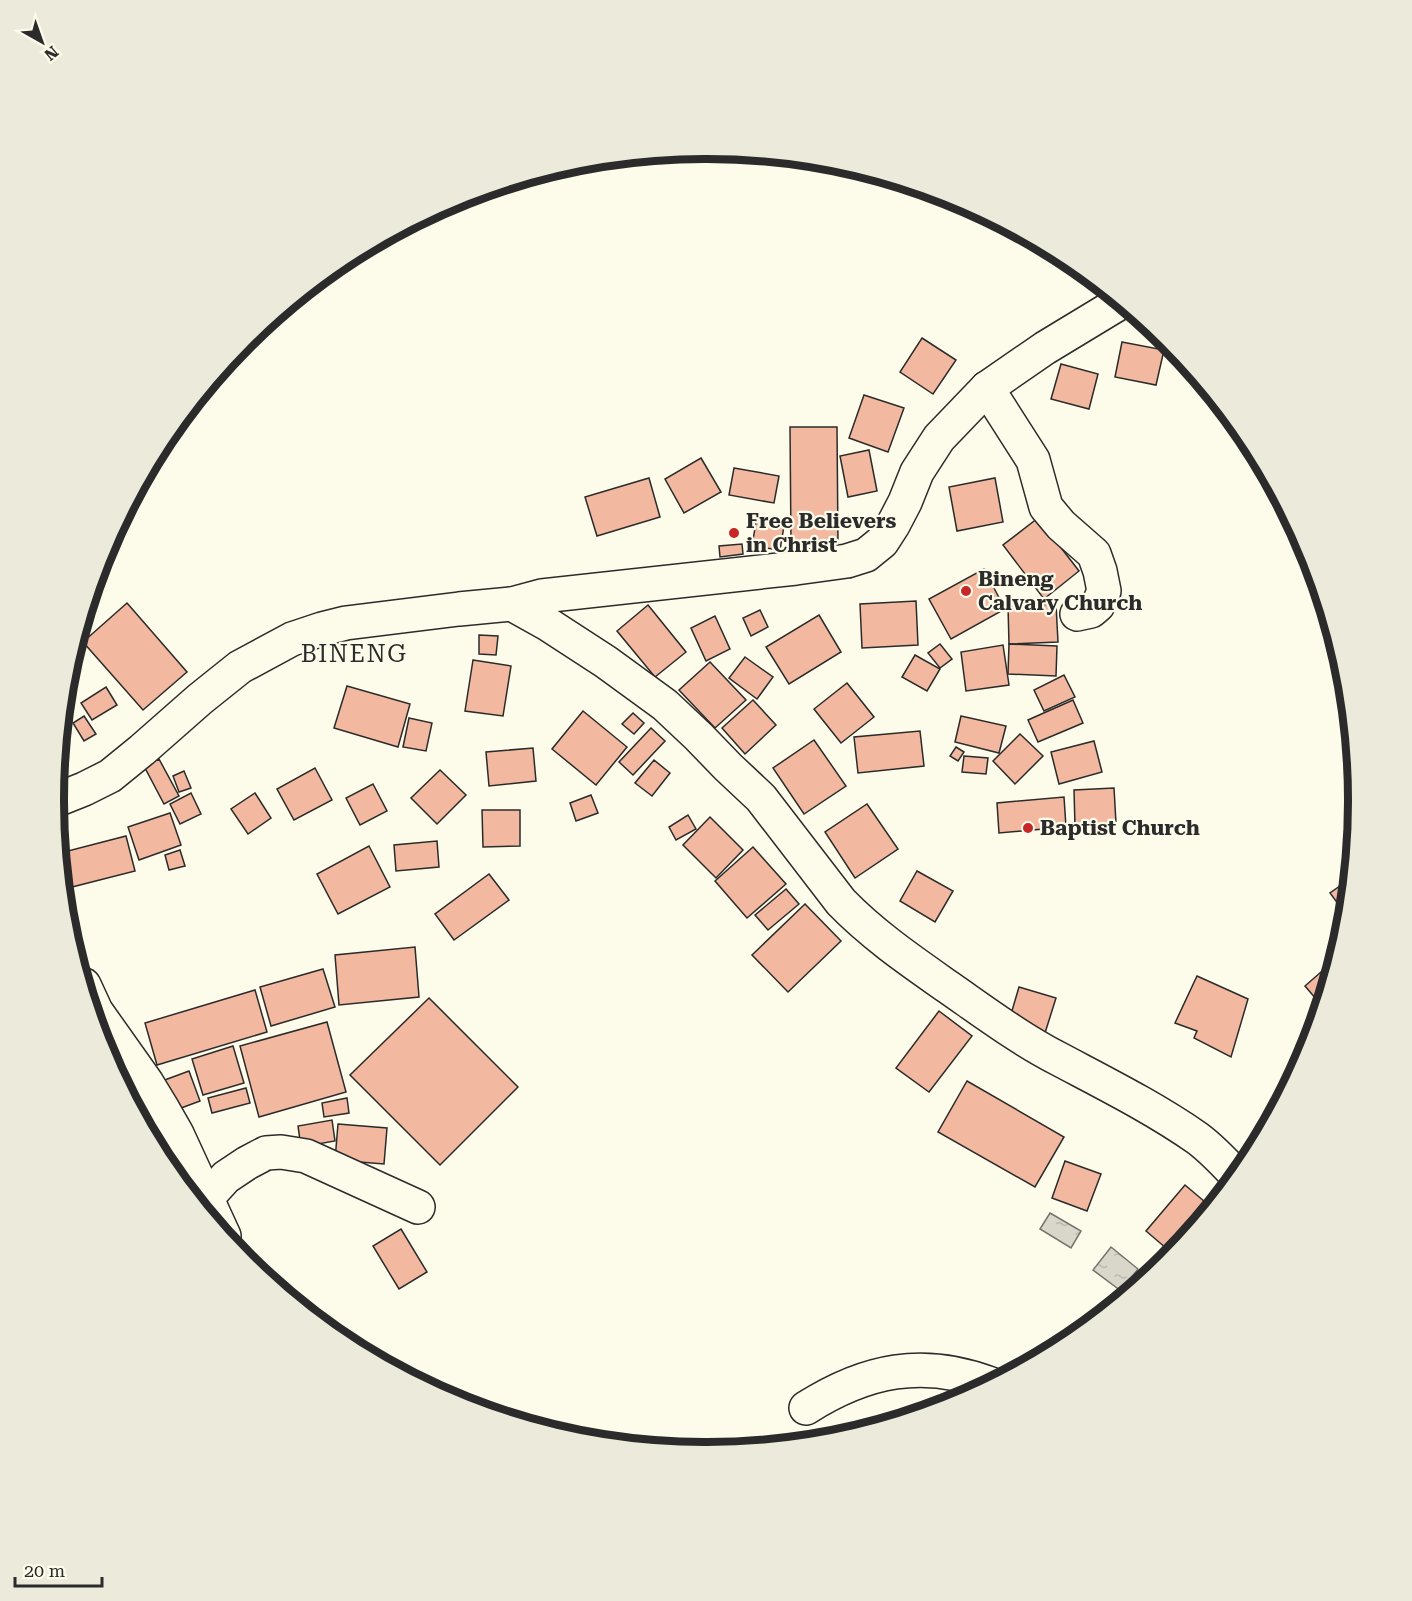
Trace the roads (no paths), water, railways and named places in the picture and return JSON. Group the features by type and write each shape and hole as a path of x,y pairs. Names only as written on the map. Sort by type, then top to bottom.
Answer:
{"street":[{"path":"64,797 110,776 240,667 292,639 322,629 346,623 512,604 542,596 796,568 847,561 866,555 882,542 893,525 917,472 939,438 987,388 1045,348 1114,306"},
{"path":"987,388 1033,460 1046,507 1061,525 1094,554 1104,591 1098,605 1091,611 1077,614"},
{"path":"512,604 606,663 665,705 761,798 841,902 883,940 1026,1040 1199,1139 1230,1169"},
{"path":"105,1024 161,1106 177,1134 209,1205"},
{"path":"206,1199 226,1177 247,1162 266,1153 281,1152 306,1156 418,1207"},
{"path":"806,1408 829,1394 858,1381 883,1374 921,1369 942,1370 981,1380"}],"water":[{"path":"1050,1213 1081,1231 1071,1248 1040,1229"},
{"path":"1111,1247 1138,1269 1120,1290 1093,1270"}],"place":[{"name":"Free Believers in Christ","path":"734,533"},
{"name":"Bineng Calvary Church","path":"966,591"},
{"name":"Baptist Church","path":"1028,828"}],"district":[{"name":"BINENG","path":"354,654"}]}
